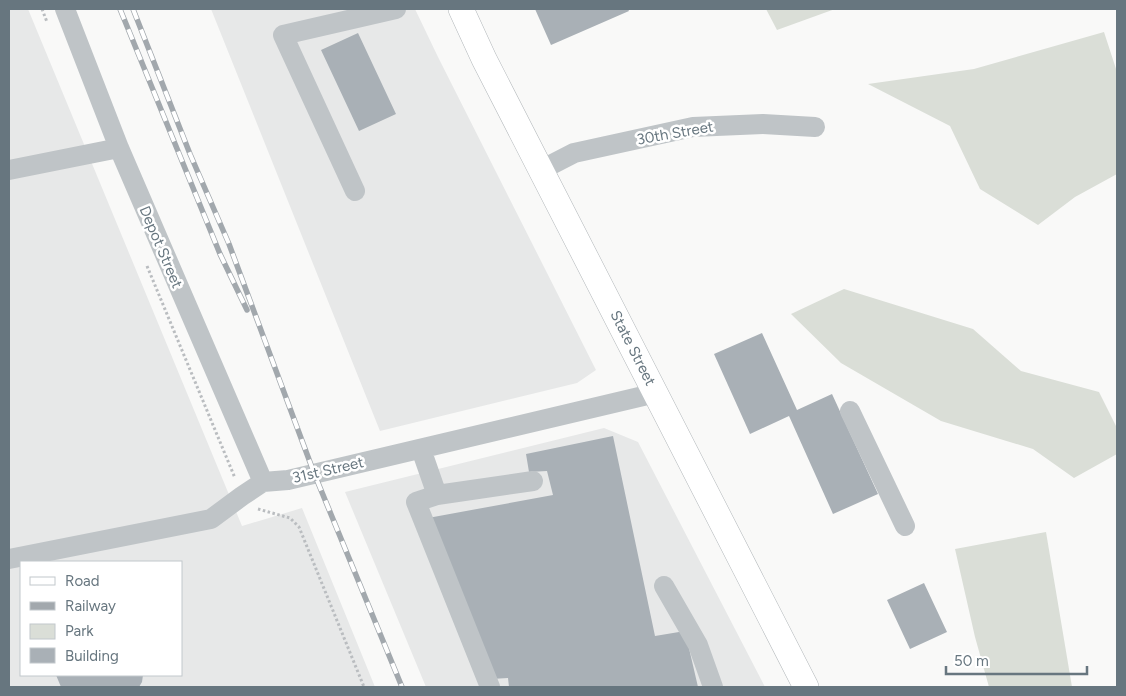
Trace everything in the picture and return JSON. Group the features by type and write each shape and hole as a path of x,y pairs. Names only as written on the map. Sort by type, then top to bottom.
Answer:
{"main road":[{"name":"State Street","path":"461,9 484,59 806,687"}],"street":[{"name":"Depot Street","path":"65,9 119,148 263,482"},
{"path":"355,191 283,35 396,9"},
{"name":"30th Street","path":"541,170 574,153 693,127 763,124 815,127"},
{"path":"9,170 119,148"},
{"name":"31st Street","path":"9,559 211,519 263,482 288,480 656,393"},
{"path":"850,411 905,526"},
{"path":"421,449 437,495"},
{"path":"490,687 416,502 437,495 533,481"},
{"path":"664,586 698,645 713,687"}],"shaded area":[{"path":"9,9 28,9 242,526 302,508 375,687 9,687"},
{"path":"211,9 415,9 596,370 577,383 380,431"},
{"path":"604,428 638,442 765,687 426,687 345,492"}],"green space":[{"path":"766,9 835,9 777,30"},
{"path":"1104,32 1117,72 1117,174 1075,197 1038,225 980,189 950,126 868,84 974,69"},
{"path":"844,289 973,329 1021,371 1099,392 1117,428 1117,454 1074,478 1033,449 941,421 841,363 791,314"},
{"path":"1046,532 1072,687 989,687 975,637 955,549"}],"building":[{"path":"535,9 628,9 629,11 551,45"},
{"path":"358,33 396,114 359,131 321,50"},
{"path":"762,333 797,410 832,394 878,494 833,514 789,416 750,434 714,354"},
{"path":"613,436 655,636 685,631 698,687 509,687 508,678 491,679 428,518 553,495 547,471 529,472 526,454"},
{"path":"924,583 947,632 910,649 887,600"},
{"path":"56,676 143,676 139,687 61,687"}],"railway":[{"path":"120,9 220,254 247,310"},
{"path":"133,9 190,154 229,244 314,473 402,687"}]}
